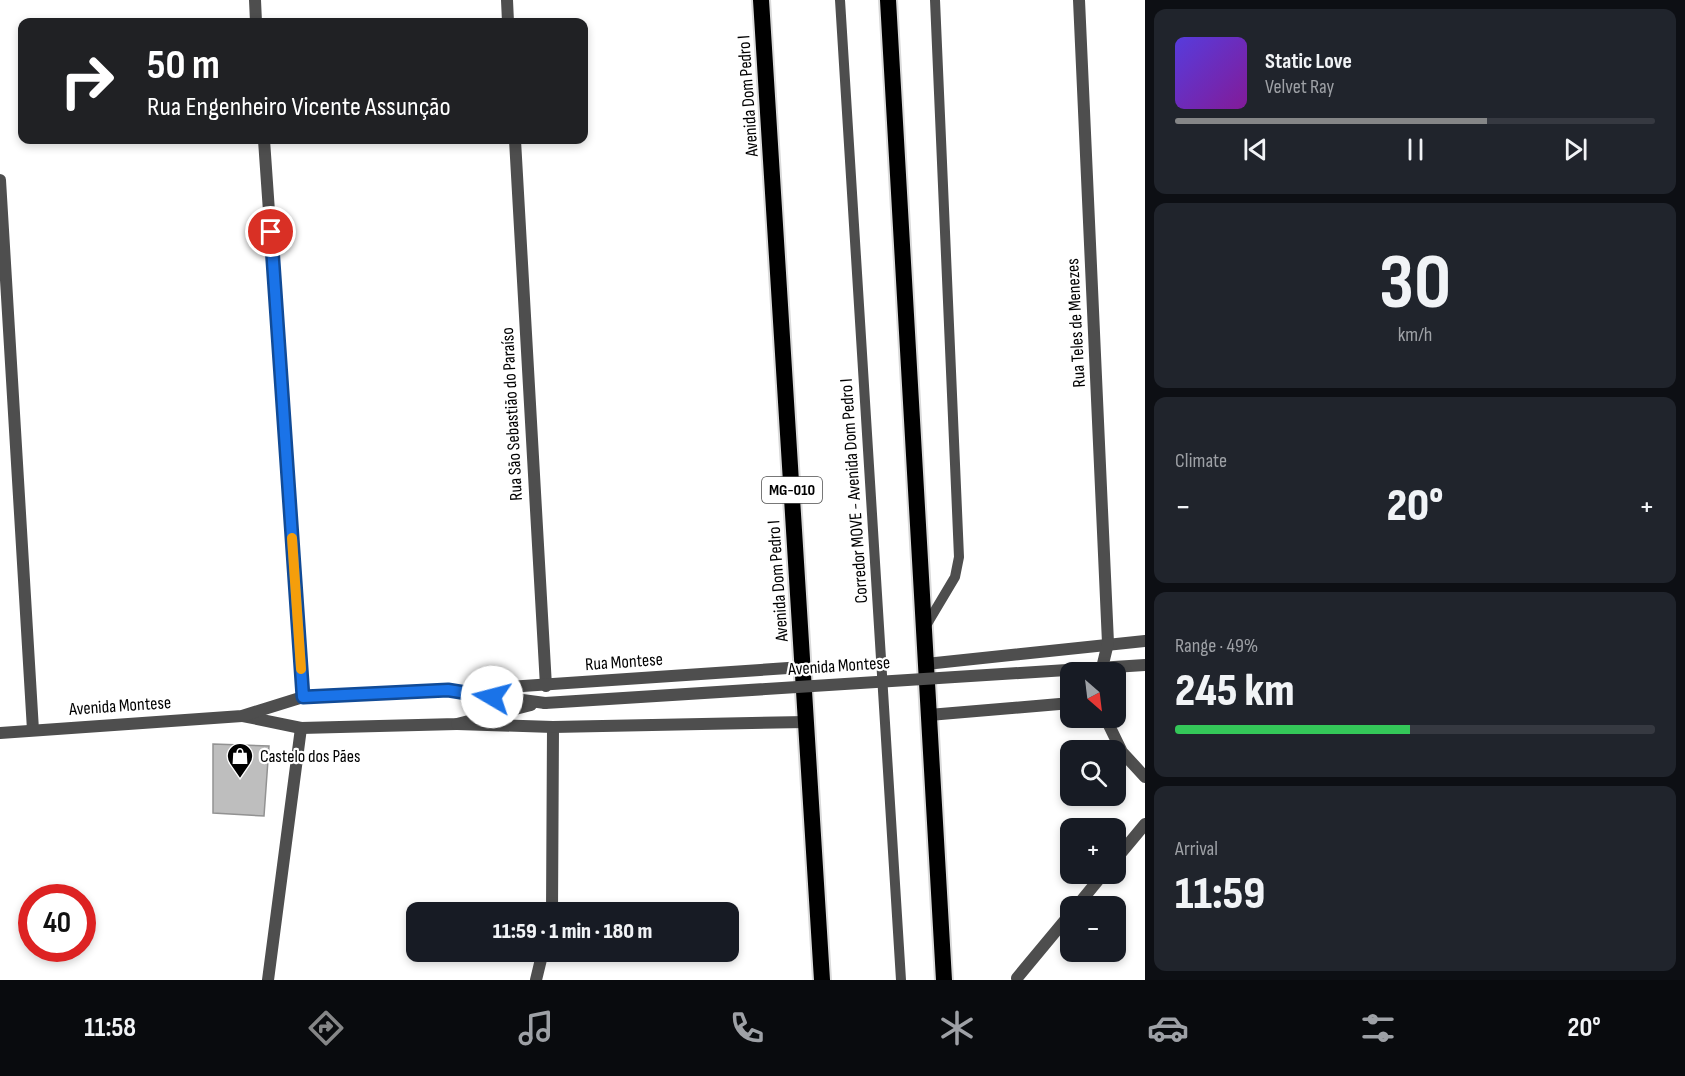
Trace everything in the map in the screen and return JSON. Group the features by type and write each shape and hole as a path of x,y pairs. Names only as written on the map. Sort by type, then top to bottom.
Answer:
{"highway":[{"name":"Avenida Dom Pedro I","path":"762,0 822,980"},
{"path":"888,0 944,980"}],"street":[{"path":"255,0 256,18"},
{"path":"507,0 508,18"},
{"name":"Rua Teles de Menezes","path":"1079,0 1108,644 1104,662"},
{"path":"264,144 303,697"},
{"name":"Rua São Sebastião do Paraíso","path":"515,144 546,686"},
{"path":"0,180 33,730"},
{"path":"926,664 1145,641"},
{"name":"Avenida Montese","path":"242,716 301,728 456,724 541,703 1145,665"},
{"name":"Rua Montese","path":"448,690 546,686 803,667"},
{"name":"Avenida Montese","path":"0,733 242,716 303,697 448,690 541,703"},
{"path":"929,714 1060,704"},
{"path":"456,724 553,727 806,722"},
{"path":"552,902 553,727"},
{"path":"268,980 301,728"},
{"path":"1111,728 1122,752 1145,777"},
{"path":"1126,847 1145,824"},
{"path":"1085,896 1095,884"},
{"path":"1017,978 1060,926"},
{"path":"536,980 540,962"}],"lane":[{"name":"Corredor MOVE - Avenida Dom Pedro I","path":"840,0 901,980"},
{"path":"924,630 955,577 960,557 935,0"}],"building":[{"name":"Castelo dos Pães","path":"213,744 269,746 264,816 213,813"}],"slow traffic":[{"path":"292,538 301,669"}],"place":[{"name":"Castelo dos Pães","path":"240,779"}],"route":[{"path":"271,232 303,697 448,690 492,697"}]}
